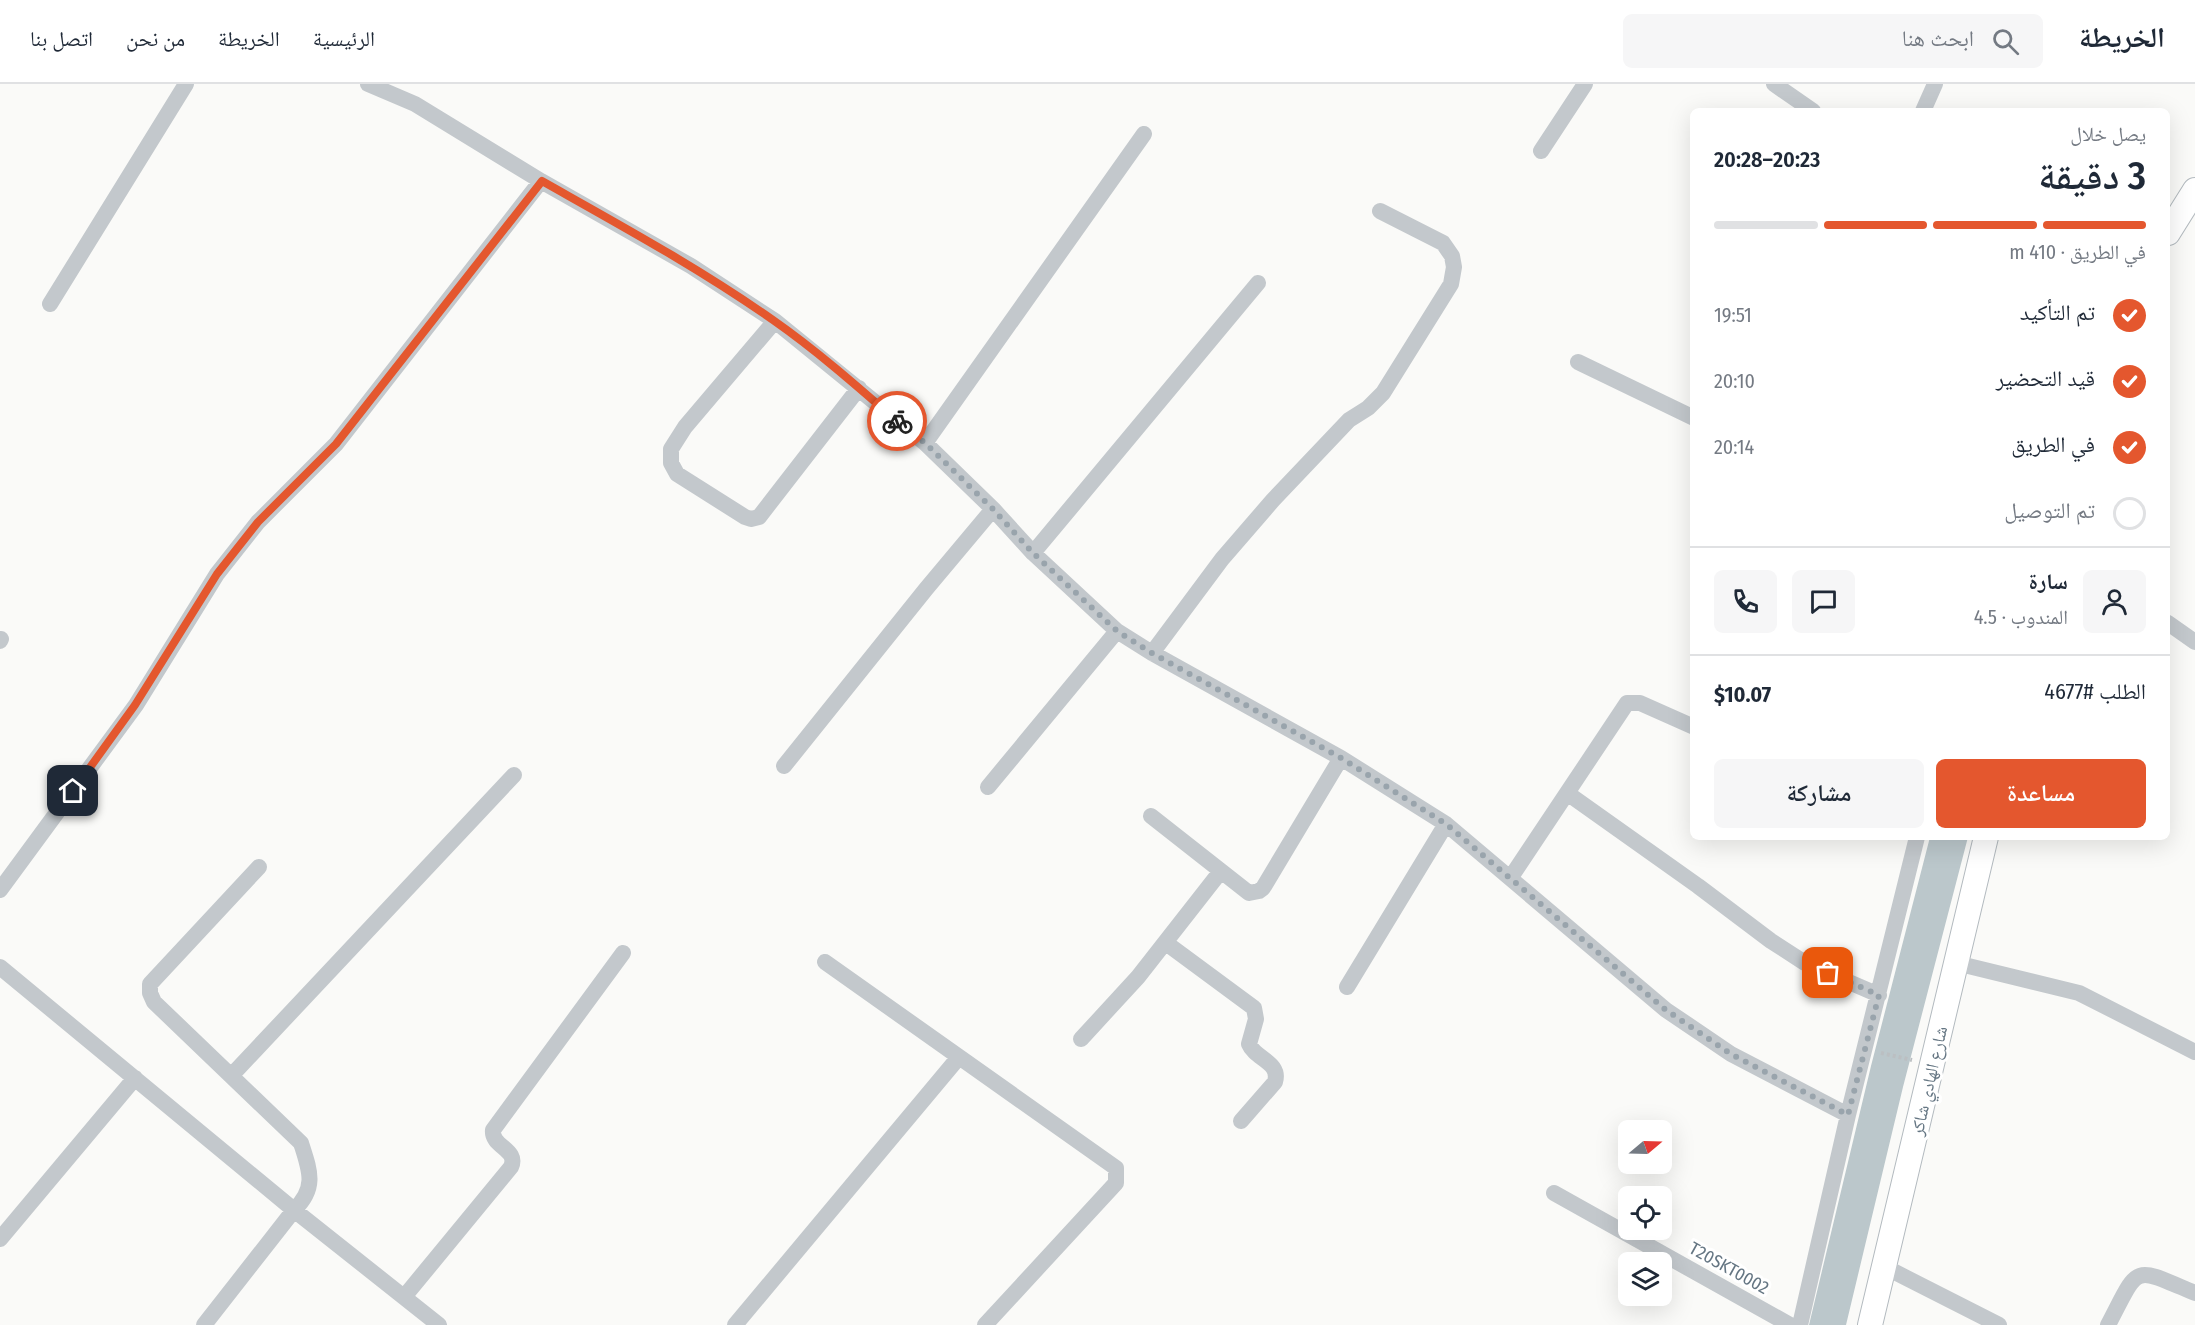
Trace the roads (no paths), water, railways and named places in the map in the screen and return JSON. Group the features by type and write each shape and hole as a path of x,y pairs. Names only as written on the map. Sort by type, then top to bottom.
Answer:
{"main road":[{"path":"2170,230 2195,190"},
{"name":"شارع الهادي شاكر","path":"1870,1325 1985,840"}],"street":[{"path":"50,304 186,84"},
{"path":"368,84 415,105 691,266 775,321 925,443 993,509 1033,553 1117,631 1152,653 1341,758 1446,824 1666,1010 1731,1054 1848,1115"},
{"path":"1540,151 1586,84"},
{"path":"1774,84 1809,108"},
{"path":"1924,108 1935,84"},
{"path":"925,443 1144,134"},
{"path":"0,890 135,705 217,574 258,522 336,444 542,181"},
{"path":"1152,653 1222,559 1273,500 1349,420 1368,408 1383,393 1451,284 1454,267 1452,256 1443,243 1380,211"},
{"path":"1033,553 1258,283"},
{"path":"775,321 685,427 671,449 671,463 677,474 745,517 751,519 759,517 859,388"},
{"path":"1578,362 1690,416"},
{"path":"784,766 993,509"},
{"path":"2170,624 2195,642"},
{"path":"988,787 1117,631"},
{"path":"1511,877 1627,703 1640,703 1690,725"},
{"path":"1151,816 1249,893 1259,891 1263,888 1341,758"},
{"path":"231,1076 514,775"},
{"path":"1567,793 1771,941 1805,963 1879,995"},
{"path":"1347,987 1446,824"},
{"path":"1800,1325 1848,1115 1916,840"},
{"path":"204,1325 294,1210 305,1200 310,1175 301,1143 154,1002 150,993 150,984 259,867"},
{"path":"1080,1039 1138,977 1221,871"},
{"path":"1166,943 1250,1004 1256,1013 1249,1044 1253,1051 1271,1065 1276,1076 1275,1082 1241,1121"},
{"path":"404,1297 511,1167 512,1154 495,1140 493,1130 623,953"},
{"path":"825,962 1116,1167 1116,1183 985,1325"},
{"path":"1956,963 2079,993 2195,1052"},
{"path":"0,967 294,1210 439,1325"},
{"path":"735,1325 959,1057"},
{"path":"0,1239 135,1078"},
{"name":"T20SKT0002","path":"1554,1193 1790,1325"},
{"path":"1885,1267 1999,1325"},
{"path":"2108,1325 2130,1282 2141,1274 2150,1274 2195,1293"}]}
